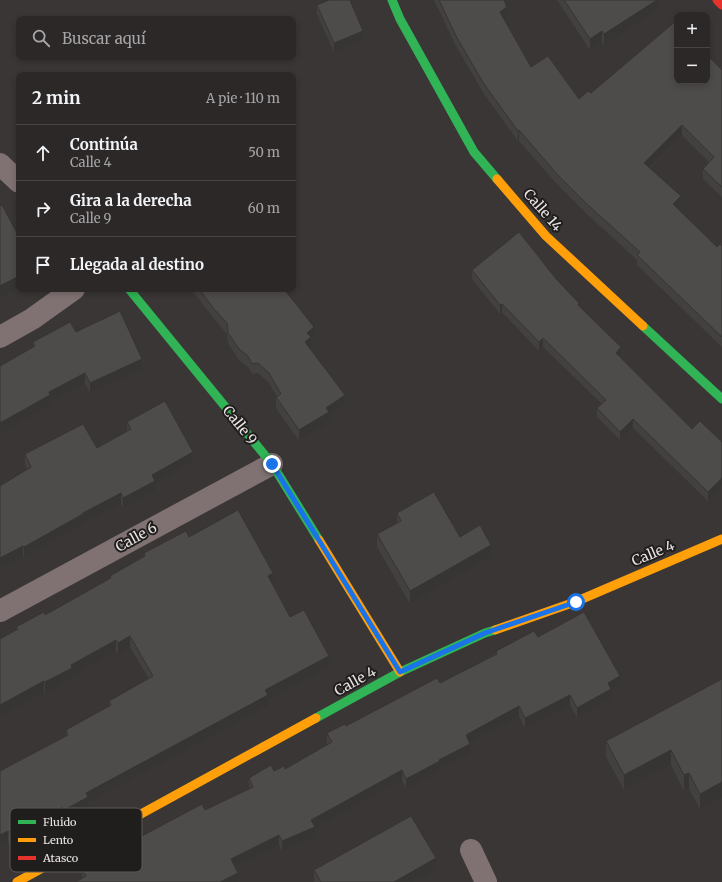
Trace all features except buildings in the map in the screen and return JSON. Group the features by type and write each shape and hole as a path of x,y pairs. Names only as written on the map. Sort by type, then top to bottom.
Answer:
{"street":[{"name":"Calle 14","path":"392,0 400,19 474,152 546,236 722,399"},
{"path":"717,0 722,6"},
{"path":"0,164 16,179"},
{"path":"0,337 32,320 70,292"},
{"name":"Calle 9","path":"131,292 272,464 400,672"},
{"name":"Calle 6","path":"0,611 272,464"},
{"name":"Calle 4","path":"142,813 400,672 485,633 576,602 722,539"},
{"path":"471,850 485,882"},
{"name":"Calle 4","path":"17,882 35,872"}],"traffic: fast":[{"path":"392,0 400,19 474,152 497,179"},
{"path":"131,292 272,464 319,540"},
{"path":"643,326 722,399"},
{"path":"316,718 400,672 485,633 495,630"}],"traffic: slow":[{"path":"497,179 546,236 643,326"},
{"path":"495,630 575,602 722,539"},
{"path":"319,540 400,672"},
{"path":"142,813 316,718"},
{"path":"17,882 35,872"}],"traffic: jam":[{"path":"717,0 722,5"}],"route":[{"path":"272,464 400,672 485,633 576,602"}]}
